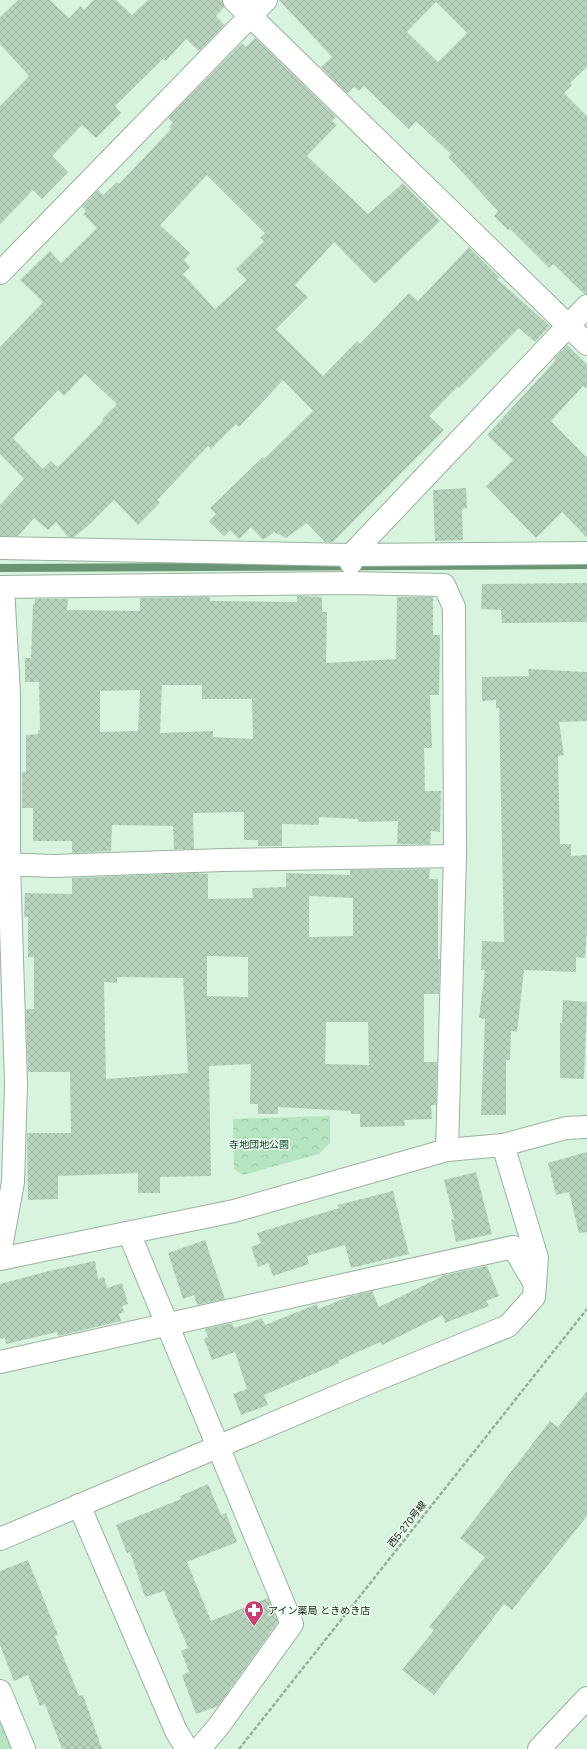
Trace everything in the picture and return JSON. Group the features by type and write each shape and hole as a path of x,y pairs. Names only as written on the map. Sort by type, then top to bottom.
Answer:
{"street":[{"path":"234,0 587,344"},
{"path":"0,273 266,0"},
{"path":"349,582 351,555 587,306"},
{"path":"0,548 351,555 587,553"},
{"path":"0,1253 13,1182 16,1085 4,864 9,694 2,587 349,582 444,585 454,607 455,856 447,1150"},
{"path":"4,864 54,866 224,860 455,856"},
{"path":"0,1259 234,1211 447,1150 503,1145 566,1128 587,1127"},
{"path":"0,1539 508,1326 534,1297 537,1258 503,1145"},
{"path":"129,1233 292,1624 218,1727 199,1749"},
{"path":"0,1362 513,1246 534,1284"},
{"path":"79,1505 176,1731 187,1749"},
{"path":"0,1691 24,1749"},
{"path":"539,1749 587,1698"}],"path":[{"name":"西5-270号線","path":"239,1749 587,1309"}],"green space":[{"name":"寺地団地公園","path":"330,1116 330,1143 319,1154 243,1175 234,1169 233,1119"},
{"path":"0,1715 14,1749 0,1749"}],"building":[{"path":"18,0 50,0 69,18 81,6 84,10 93,0 116,0 132,15 148,0 222,0 224,7 216,16 224,25 199,51 186,39 166,61 163,59 115,106 121,113 96,138 82,125 52,156 68,172 42,199 33,190 0,224 0,106 29,76 0,44 0,17"},
{"path":"279,0 587,0 587,67 570,83 572,85 564,93 587,116 587,294 584,294 553,264 549,268 510,229 508,230 494,216 498,211 448,157 451,154 416,121 409,129 364,86 359,91 354,87 347,93 321,67 332,57","holes":["436,2 467,33 438,62 407,32"]},
{"path":"255,38 336,117 332,121 337,125 307,156 368,214 403,183 440,221 375,284 334,242 295,285 308,297 276,329 323,376 357,341 360,344 409,293 418,301 469,247 499,277 497,279 550,326 535,342 519,328 459,388 458,386 429,416 444,430 333,542 325,542 307,523 286,538 274,532 263,540 251,527 239,539 230,530 224,536 209,521 216,514 210,508 263,457 264,459 313,411 283,380 239,427 236,424 211,449 208,446 157,500 160,503 138,525 114,500 89,525 74,537 68,537 56,522 48,530 34,518 18,536 0,536 0,505 24,479 0,454 0,347 43,302 20,280 50,251 61,263 97,228 83,214 86,211 82,207 98,190 103,195 117,182 119,184 171,129 169,127 173,123 168,118 242,43 246,47","holes":["207,175 265,233 260,238 264,241 236,269 247,280 215,309 183,274 190,267 184,260 190,253 160,225","85,374 117,404 102,419 103,421 58,467 51,461 43,469 13,438 58,390 64,396"]},
{"path":"567,345 587,364 587,389 583,386 551,421 587,458 587,538 562,512 536,538 486,486 513,460 487,435 555,361 554,359"},
{"path":"466,488 467,508 462,509 463,540 435,541 433,490"},
{"path":"587,583 587,622 502,623 501,610 481,609 482,584"},
{"path":"297,596 322,597 322,612 327,612 326,663 396,659 397,597 433,597 433,635 440,635 439,695 430,695 432,748 424,748 425,791 441,791 440,832 431,831 430,844 397,844 398,821 358,822 358,819 319,817 319,825 282,824 282,846 258,846 258,840 244,840 244,812 193,813 194,849 174,849 173,826 112,825 111,851 72,853 72,841 33,841 33,808 22,808 22,772 26,772 26,735 38,734 38,730 40,730 39,682 25,682 25,658 31,658 33,604 35,604 35,599 68,599 67,610 140,611 140,598 210,597 210,601 297,602","holes":["162,685 202,685 202,699 252,699 253,739 213,737 213,731 160,733","140,690 138,731 100,732 100,691"]},
{"path":"528,669 587,672 587,721 559,722 564,755 558,756 560,844 571,844 571,856 587,855 587,929 585,958 576,957 576,972 524,970 517,1032 511,1031 510,1060 506,1060 506,1115 481,1115 485,1019 479,1018 485,970 481,970 482,941 504,942 499,708 496,708 496,700 482,701 482,677 529,676"},
{"path":"430,869 429,879 438,879 438,959 440,959 439,994 424,994 424,1062 437,1062 436,1105 431,1105 432,1119 404,1120 405,1126 360,1127 360,1114 351,1114 351,1111 278,1107 278,1114 258,1114 258,1104 250,1104 251,1064 209,1066 211,1176 160,1177 160,1193 138,1193 138,1173 58,1176 58,1199 28,1200 27,1133 71,1133 70,1072 28,1072 26,1009 34,1009 34,957 28,957 28,917 24,917 25,893 72,894 72,878 195,873 208,874 208,899 253,898 252,888 286,887 286,873 350,875 350,870","holes":["309,896 353,898 353,936 309,937","207,956 248,957 248,997 207,996","117,977 183,978 188,1073 106,1079 104,982 117,983","326,1022 368,1022 369,1065 325,1064"]},
{"path":"563,1000 587,1002 584,1079 560,1078 560,1023 562,1023"},
{"path":"587,1152 587,1232 579,1233 569,1192 556,1195 548,1163"},
{"path":"476,1172 492,1234 456,1242 451,1220 454,1219 444,1180"},
{"path":"393,1191 409,1254 351,1268 345,1245 307,1256 309,1264 273,1276 268,1263 258,1267 251,1247 261,1243 257,1233 339,1208 338,1205"},
{"path":"205,1240 225,1299 197,1305 194,1295 183,1299 168,1253"},
{"path":"95,1261 98,1279 104,1277 107,1288 122,1283 128,1304 122,1306 124,1312 119,1314 121,1321 58,1336 57,1332 6,1344 5,1338 0,1339 0,1284"},
{"path":"487,1266 499,1296 486,1301 489,1306 445,1323 442,1315 382,1345 380,1342 338,1361 339,1363 264,1395 268,1405 241,1415 233,1394 247,1389 235,1352 212,1360 204,1339 208,1337 205,1329 232,1323 234,1328 262,1318 265,1325 317,1304 318,1309 348,1297 372,1291 379,1307 445,1275"},
{"path":"587,1391 587,1516 512,1610 504,1604 434,1695 402,1670 434,1630 429,1627 485,1557 460,1538 550,1421 558,1427"},
{"path":"208,1484 221,1515 226,1513 237,1542 187,1562 211,1621 268,1598 278,1622 218,1706 196,1714 182,1675 189,1672 181,1651 188,1648 164,1591 145,1597 130,1552 127,1553 116,1525 181,1499 180,1496"},
{"path":"28,1560 58,1635 55,1636 79,1696 83,1695 102,1749 62,1749 45,1704 40,1706 28,1675 14,1681 0,1645 0,1571"}],"waterway":[{"path":"0,568 587,565"}],"place":[{"name":"アイン薬局 ときめき店","path":"254,1627"}]}
